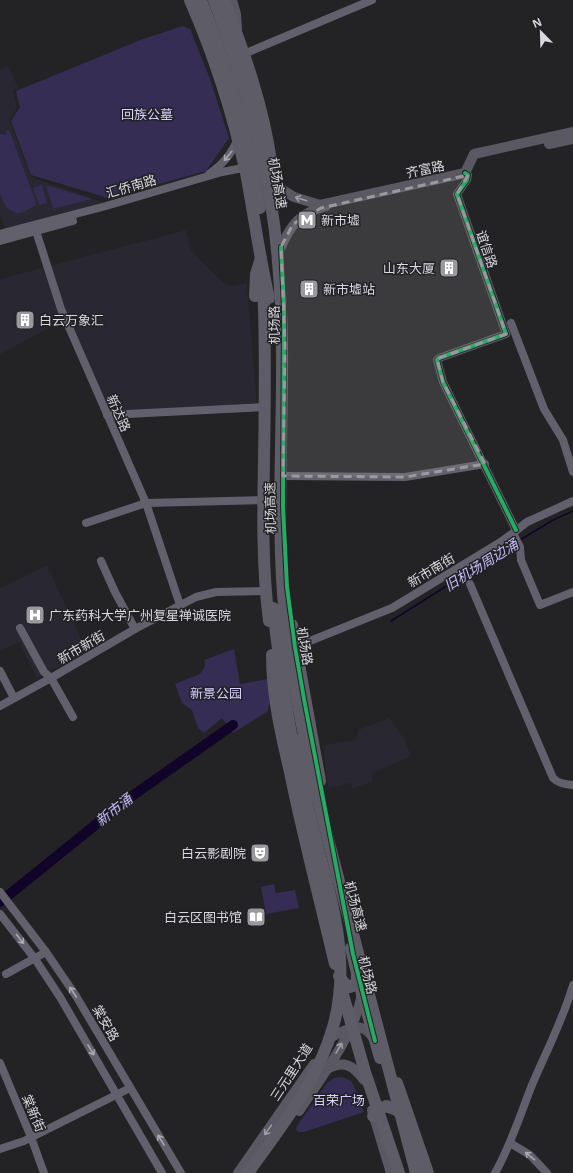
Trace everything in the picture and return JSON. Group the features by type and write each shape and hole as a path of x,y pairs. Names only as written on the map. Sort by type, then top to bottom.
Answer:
{"highway":[{"path":"190,0 200,23 218,76 240,148 253,212 260,261 269,298"},
{"path":"200,0 227,78 251,170"},
{"name":"机场高速","path":"200,0 230,81 251,158 262,219 269,298 268,520 273,608 290,728 306,803 333,906 339,940 341,967 337,1011 333,1028 322,1057 298,1100 248,1173"},
{"name":"机场高速","path":"215,0 240,72 263,158 272,207 279,264 282,348 280,525 284,596 291,660 301,723 311,771 416,1173"},
{"name":"机场路","path":"215,0 239,57 258,120 269,169 281,247 285,344 283,476 284,560 295,647 357,973 381,1062 416,1173"},
{"path":"224,0 252,77 264,120 272,173 279,264"},
{"name":"机场路","path":"251,170 261,258 256,274 255,290 257,336 265,362 264,500 266,591 274,653 284,704"},
{"path":"273,608 273,683 294,794 346,1008 367,1078 399,1173"},
{"path":"284,704 303,761 354,1006 367,1054 407,1173"},
{"path":"340,976 345,984 350,987 356,984 357,973"},
{"path":"374,1014 428,1173"},
{"path":"361,1067 364,1061 369,1058 376,1058 381,1062"},
{"path":"374,1116 378,1110 386,1106 397,1110"}],"main road":[{"path":"184,0 194,15 209,27"},
{"path":"232,0 237,21 233,42"},
{"name":"齐富路","path":"466,174 474,154 573,132"},
{"path":"466,174 476,159 573,140"},
{"name":"齐富路","path":"266,155 275,183 278,186 294,197 320,205 466,174"},
{"name":"齐富路","path":"281,247 293,224 300,218 321,208 466,174"},
{"name":"机场路","path":"284,704 296,780 340,976"},
{"path":"340,976 364,1080 391,1173"},
{"name":"三元里大道","path":"238,1173 311,1068 335,1027 340,1000 340,976"},
{"path":"255,1173 327,1069 351,1028 360,1007 362,994"},
{"path":"328,1039 358,1026 364,1028 370,1033 375,1041"},
{"path":"327,1069 339,1064 346,1064 357,1070 364,1080"}],"street":[{"path":"239,57 372,0"},
{"path":"204,177 221,165 234,149 241,128"},
{"name":"汇侨南路","path":"0,241 36,231 50,224 204,177 236,169 269,169"},
{"name":"汇侨南路","path":"0,234 50,224 251,170"},
{"name":"谊信路","path":"466,174 467,180 457,194 506,334 439,358 438,360 443,382 485,464"},
{"name":"新达路","path":"36,231 65,319 146,503 180,605"},
{"path":"511,323 544,410 563,440 573,472"},
{"path":"107,414 265,407"},
{"path":"283,476 405,477 485,464 520,546 521,560 540,605 573,592"},
{"path":"86,523 146,503 264,500"},
{"name":"新市南街","path":"295,647 392,608 515,534 534,518 573,501"},
{"path":"101,561 115,592 135,629"},
{"path":"470,584 553,778 556,782 573,785"},
{"name":"新市新街","path":"0,706 135,629 180,605 205,594 266,591"},
{"path":"20,628 44,672 51,678 73,717"},
{"path":"0,671 14,698"},
{"name":"棠安路","path":"0,892 46,952 76,996 181,1173"},
{"name":"棠安路","path":"2,916 35,959 73,1018 162,1173"},
{"path":"6,974 46,952"},
{"path":"495,1173 510,1143 568,1001 573,985"},
{"name":"棠新街","path":"0,1063 31,1137 44,1173"},
{"path":"0,1149 24,1141 130,1088"},
{"path":"510,1143 530,1155 547,1173"}],"highlighted area":[{"path":"468,175 457,194 506,334 437,359 443,382 485,464 405,477 283,476 285,344 281,247 293,224 321,208"}],"shaded area":[{"path":"9,66 18,88 13,90 17,108 9,120 31,177 105,203 5,229 0,213 0,70"},
{"path":"186,230 190,248 200,260 226,285 233,286 247,283 257,406 107,413 68,318 0,354 0,279"},
{"name":"广东药科大学广州复星禅诚医院","path":"47,565 87,652 37,678 19,642 0,651 0,588"},
{"path":"389,718 405,740 411,756 371,774 373,781 352,789 351,783 328,788 323,745 356,740 358,730"}],"green space":[{"name":"回族公墓","path":"183,26 190,29 210,79 229,138 206,171 108,198 31,175 11,121 20,107 16,91 143,39"},
{"path":"9,130 37,205 19,213 11,211 6,207 0,194 0,134 7,135 6,131"},
{"path":"42,185 47,203 39,205 33,188"},
{"path":"46,185 92,199 53,209"},
{"name":"新景公园","path":"234,649 240,684 278,677 267,712 233,733 222,718 204,733 198,728 192,710 182,703 175,684 200,674 205,666 204,660"},
{"path":"274,884 276,893 295,890 299,908 266,914 261,887"},
{"name":"百荣广场","path":"342,1077 351,1081 364,1112 304,1132 299,1132 296,1130 297,1126 327,1083 334,1078"}],"waterway":[{"name":"旧机场周边涌","path":"520,540 553,520 573,511"},
{"name":"旧机场周边涌","path":"391,621 515,543"},
{"name":"新市涌","path":"0,902 125,801 233,725"}],"cycle path":[{"path":"465,173 468,175 467,180 457,194 506,334 437,360 443,382 516,530"},
{"path":"281,247 284,307 283,506 287,587 304,699 353,954 375,1041"}],"place":[{"name":"新市墟","path":"307,220"},
{"name":"山东大厦","path":"449,268"},
{"name":"新市墟站","path":"309,289"},
{"name":"白云万象汇","path":"25,320"},
{"name":"广东药科大学广州复星禅诚医院","path":"35,615"},
{"name":"白云影剧院","path":"260,853"},
{"name":"白云区图书馆","path":"256,917"}]}
